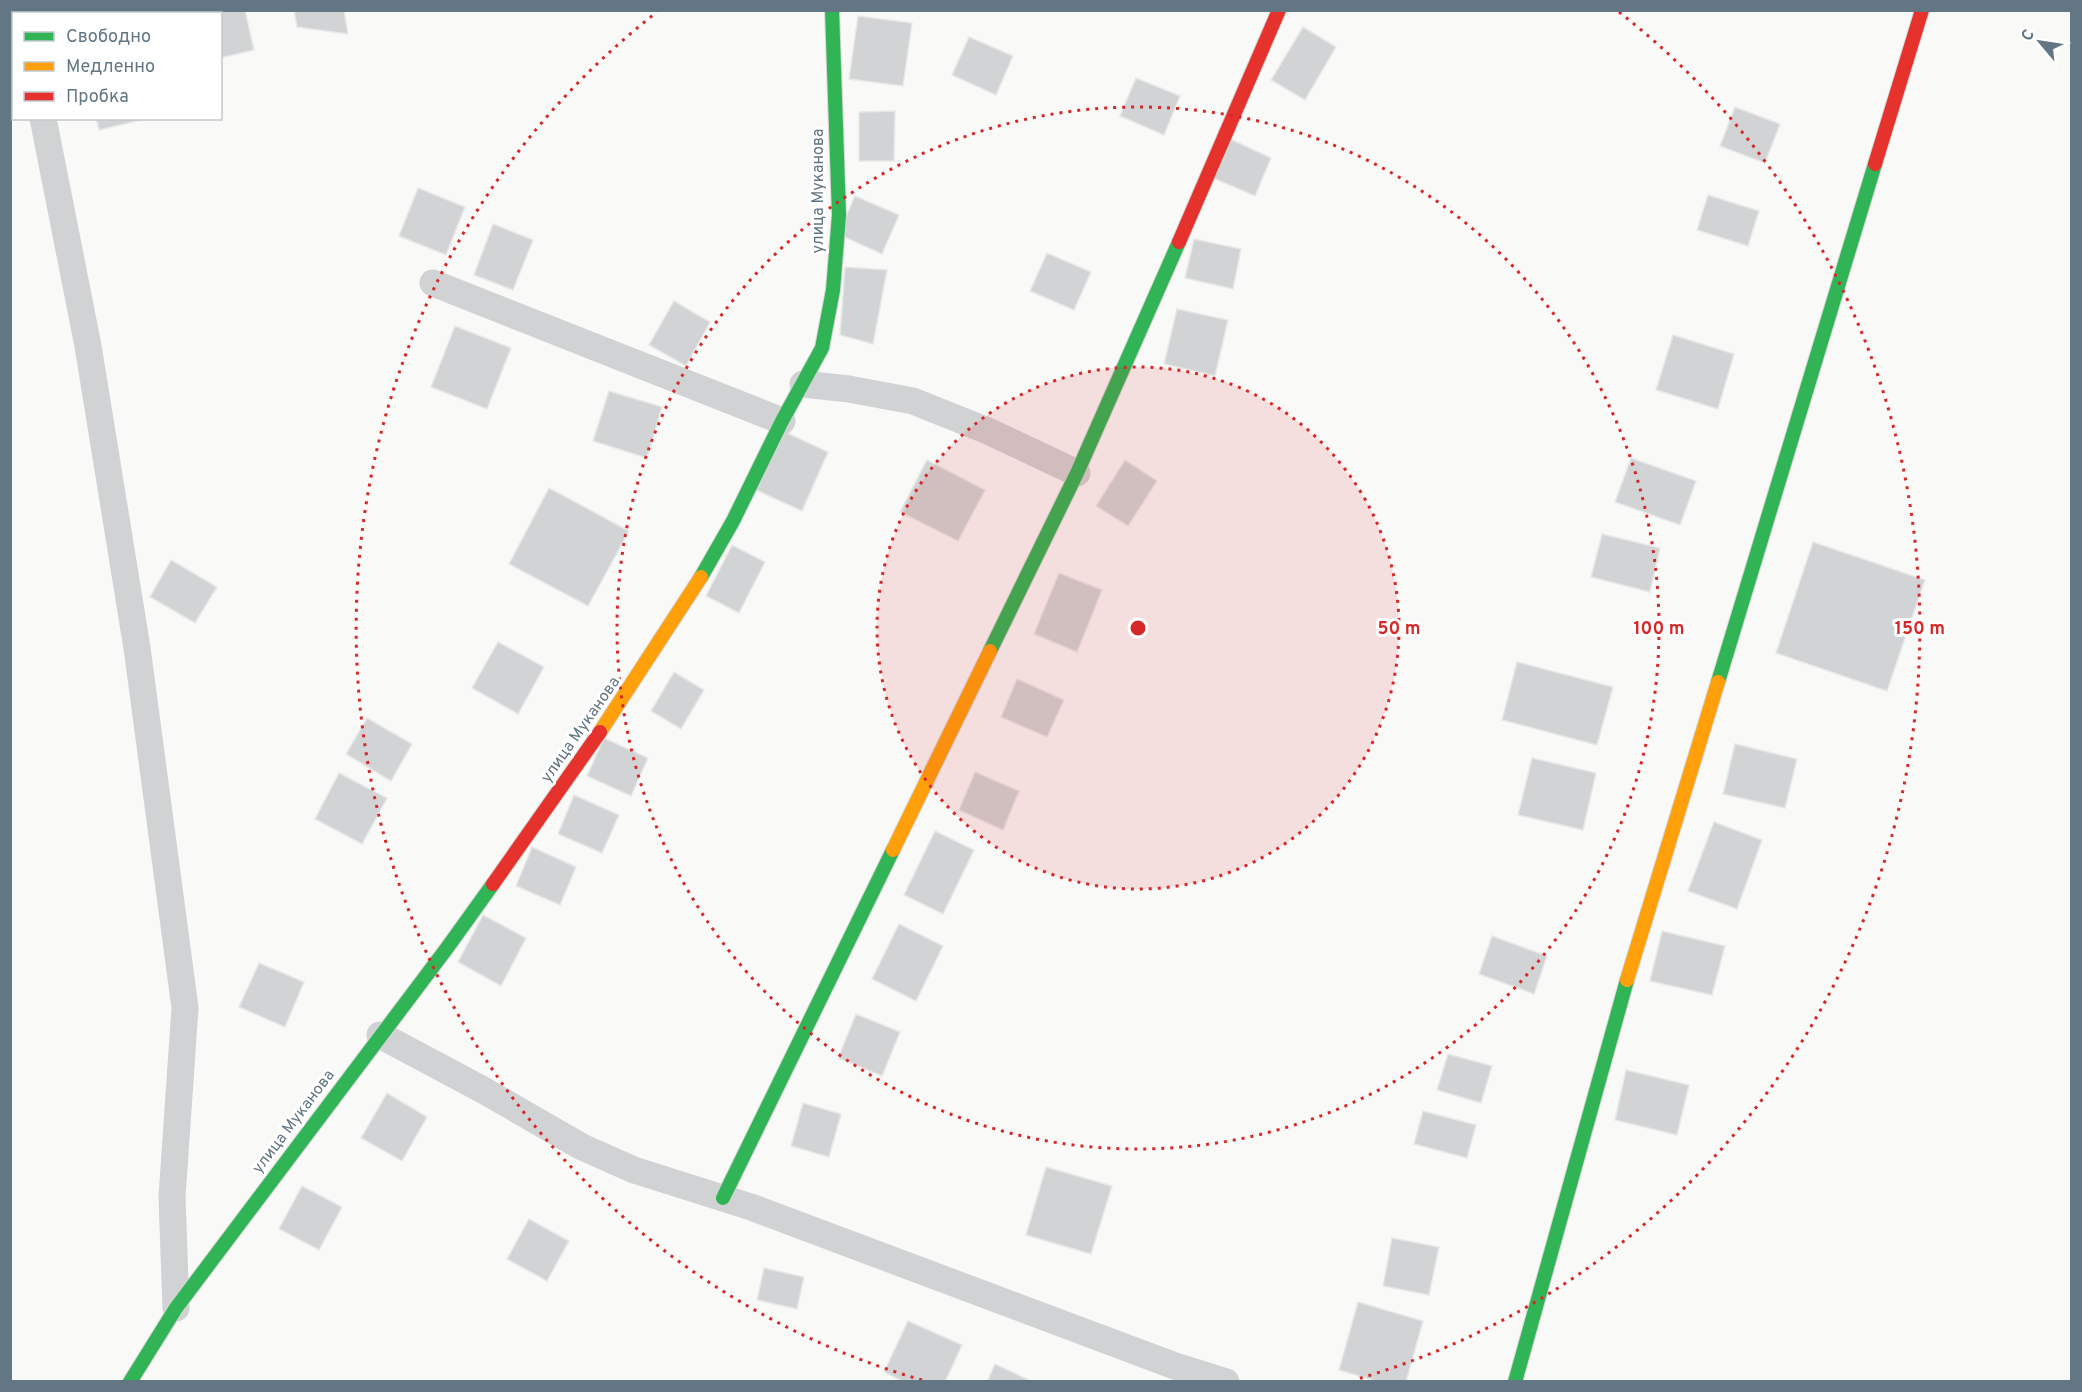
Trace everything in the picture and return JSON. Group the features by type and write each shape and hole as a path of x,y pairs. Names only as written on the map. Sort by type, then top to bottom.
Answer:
{"street":[{"name":"улица Муканова","path":"130,1382 176,1308 447,948 620,704 696,586 733,521 782,421 822,348 834,290 839,215 832,10"},
{"path":"723,1198 1077,473 1130,358 1279,10"},
{"path":"1515,1382 1622,997 1922,10"},
{"path":"43,120 88,346 135,637 184,1008 172,1197 176,1308"},
{"path":"433,283 782,421"},
{"path":"803,384 849,389 913,401 1077,473"},
{"path":"380,1035 483,1090 582,1147 634,1170 723,1198 1175,1366 1226,1382"}],"building":[{"path":"199,10 245,10 254,50 222,58 222,12 200,12"},
{"path":"294,10 344,10 348,34 297,27"},
{"path":"858,16 912,23 903,86 849,79"},
{"path":"1303,27 1336,47 1305,100 1271,80"},
{"path":"969,37 1013,56 996,95 952,75"},
{"path":"1136,78 1180,96 1164,135 1120,116"},
{"path":"1735,107 1780,124 1765,163 1720,146"},
{"path":"895,111 894,161 859,161 859,112"},
{"path":"96,120 142,120 99,130"},
{"path":"1228,138 1271,158 1255,196 1211,177"},
{"path":"418,188 465,207 446,255 399,236"},
{"path":"1708,195 1759,211 1748,246 1697,230"},
{"path":"855,196 899,215 882,254 838,234"},
{"path":"493,224 533,240 513,290 474,275"},
{"path":"1194,239 1241,249 1233,289 1185,278"},
{"path":"1047,253 1091,272 1074,310 1030,291"},
{"path":"845,267 887,270 873,344 840,335"},
{"path":"674,301 710,322 686,366 649,345"},
{"path":"1177,309 1228,320 1215,376 1164,364"},
{"path":"455,326 511,348 487,409 431,387"},
{"path":"1673,335 1734,354 1718,409 1656,390"},
{"path":"609,391 662,407 647,458 593,441"},
{"path":"781,430 828,452 802,511 754,489"},
{"path":"1631,458 1696,481 1680,525 1615,502"},
{"path":"927,460 985,490 958,541 900,512"},
{"path":"1125,460 1157,481 1128,526 1096,506"},
{"path":"549,488 629,531 588,606 509,564"},
{"path":"1602,534 1660,548 1650,592 1591,577"},
{"path":"1813,542 1925,580 1887,691 1776,653"},
{"path":"732,545 765,562 739,613 706,596"},
{"path":"171,560 217,587 195,623 150,597"},
{"path":"1059,573 1102,590 1077,652 1034,634"},
{"path":"498,642 544,667 518,714 472,688"},
{"path":"1517,662 1613,687 1597,745 1502,720"},
{"path":"674,672 704,690 681,729 651,711"},
{"path":"1017,679 1064,700 1047,737 1001,717"},
{"path":"367,718 412,744 391,781 346,754"},
{"path":"604,738 648,758 631,796 587,776"},
{"path":"1735,744 1797,759 1785,808 1723,794"},
{"path":"1532,758 1596,773 1583,830 1518,815"},
{"path":"975,772 1019,791 1003,830 959,810"},
{"path":"339,773 387,798 362,844 315,819"},
{"path":"574,795 619,815 602,853 558,834"},
{"path":"1714,822 1762,840 1737,909 1688,891"},
{"path":"935,831 974,850 943,914 904,895"},
{"path":"532,847 576,867 560,905 516,886"},
{"path":"483,915 526,938 501,986 458,962"},
{"path":"899,924 943,946 916,1001 872,979"},
{"path":"1662,931 1725,946 1712,995 1650,981"},
{"path":"1492,936 1547,956 1534,994 1479,974"},
{"path":"259,963 304,982 285,1027 239,1007"},
{"path":"856,1014 900,1032 882,1076 838,1058"},
{"path":"1448,1054 1492,1066 1481,1103 1437,1090"},
{"path":"1626,1070 1689,1085 1677,1135 1615,1120"},
{"path":"387,1093 427,1117 402,1161 361,1138"},
{"path":"803,1103 841,1114 829,1157 791,1146"},
{"path":"1423,1111 1476,1125 1467,1158 1414,1144"},
{"path":"1046,1167 1112,1186 1091,1254 1026,1235"},
{"path":"302,1186 342,1207 319,1250 279,1229"},
{"path":"529,1219 569,1241 547,1281 507,1259"},
{"path":"1392,1238 1439,1247 1429,1295 1383,1286"},
{"path":"764,1268 804,1277 797,1309 757,1300"},
{"path":"1358,1302 1423,1321 1406,1382 1379,1382 1339,1370"},
{"path":"908,1321 962,1345 945,1382 904,1382 884,1372"},
{"path":"995,1364 1033,1382 987,1382"}],"traffic: fast":[{"path":"701,577 733,521 782,421 822,348 833,290 839,215 832,10"},
{"path":"1718,682 1875,164"},
{"path":"990,651 1077,473 1179,242"},
{"path":"723,1198 893,850"},
{"path":"130,1382 176,1308 493,884"},
{"path":"1515,1382 1627,980"}],"traffic: slow":[{"path":"600,732 701,577"},
{"path":"893,850 990,651"},
{"path":"1627,980 1718,682"}],"traffic: jam":[{"path":"1179,242 1279,10"},
{"path":"1875,164 1922,10"},
{"path":"493,884 600,732"}]}
